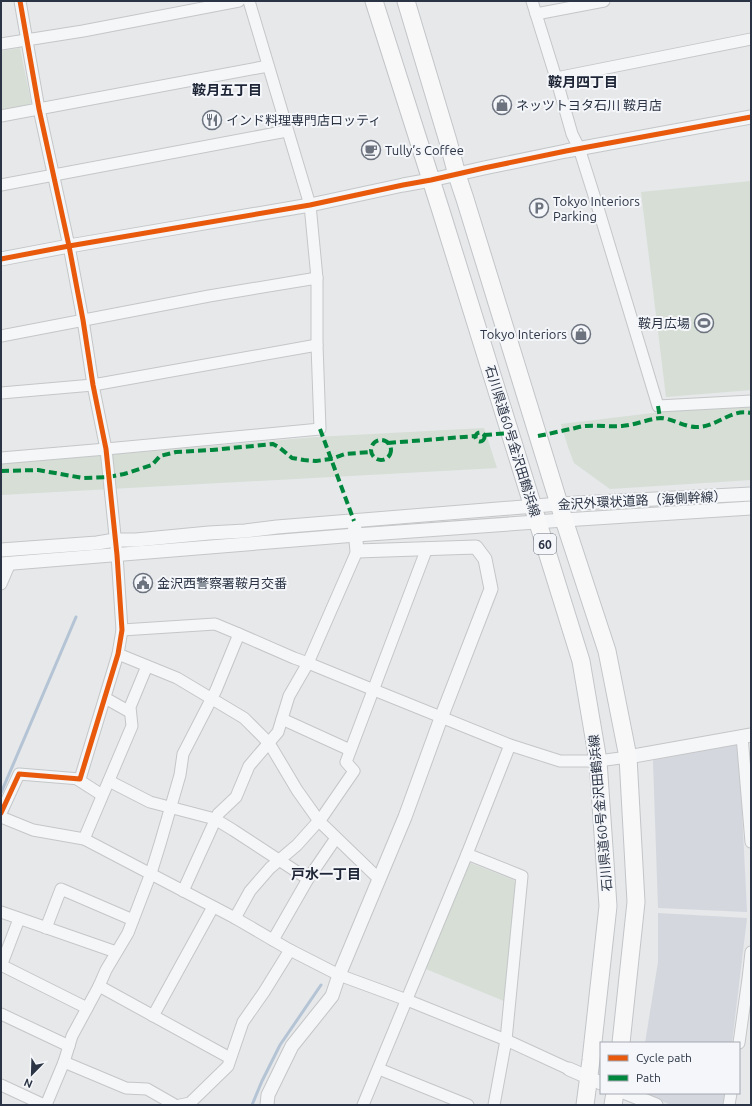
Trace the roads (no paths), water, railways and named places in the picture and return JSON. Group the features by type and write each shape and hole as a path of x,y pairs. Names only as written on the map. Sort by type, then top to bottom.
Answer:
{"main road":[{"name":"石川県道60号金沢田鶴浜線","path":"374,1 581,661 598,761 608,906 595,1081 585,1105"},
{"name":"石川県道60号金沢田鶴浜線","path":"406,1 457,175 607,651 628,757 636,902 621,1042"},
{"path":"613,1105 615,1094"}],"street":[{"path":"20,1 39,109 69,246 83,320 93,385 106,449 117,555 122,630 118,654 80,779 77,779"},
{"path":"1,44 83,31 240,1"},
{"path":"1,458 320,429 317,345 317,278 310,205 249,1"},
{"path":"532,1 572,134 579,148 598,208 658,406 751,401"},
{"path":"536,14 604,1"},
{"path":"556,78 751,39"},
{"path":"1,116 268,66"},
{"path":"1,259 310,205 579,148 751,117"},
{"path":"1,185 287,131"},
{"path":"1,336 209,296 317,278"},
{"path":"1,393 93,385 317,345"},
{"name":"金沢外環状道路（海側幹線）","path":"5,564 356,535 538,522 562,512 751,494"},
{"name":"金沢外環状道路（海側幹線）","path":"1,550 533,506 562,512 751,508"},
{"path":"183,891 218,814 236,797 249,766 278,732 289,696 308,663 357,551 354,521"},
{"path":"267,1105 268,1095 292,1046 332,996 339,975 405,817 441,718 491,589 485,559 476,547 357,551"},
{"path":"235,918 250,890 270,868 297,845 319,821 354,771 346,762 427,548"},
{"path":"1,584 5,564"},
{"path":"122,630 215,624 441,718 510,745 560,761 598,761 628,757 746,735 751,842"},
{"path":"1,1085 45,1105 64,1062 72,1036 106,970 128,933 151,873 171,808 180,775 183,754 216,690 239,634"},
{"path":"118,654 177,678 244,718 269,743 297,790 319,821 379,879"},
{"path":"84,839 132,726 130,707 147,666"},
{"path":"105,698 130,712"},
{"path":"282,719 350,750"},
{"path":"363,1105 467,854 510,745"},
{"path":"1,813 19,774 77,779 102,795"},
{"path":"109,781 150,802 215,820 308,879"},
{"path":"1,817 33,830 84,839 213,906 290,950 339,975 407,1000 506,1040 595,1081"},
{"path":"273,940 308,879 336,838"},
{"path":"467,854 522,876 506,1040 494,1105"},
{"path":"46,928 61,889 133,920"},
{"path":"153,1016 213,906"},
{"path":"1,912 116,952"},
{"path":"19,919 1,966 87,1008"},
{"path":"64,1062 126,1088 147,1090 174,1104 190,1103 228,1066 243,1022 290,950"},
{"path":"739,1042 750,980 751,952"},
{"path":"99,986 230,1058"},
{"path":"1,1014 69,1046"},
{"path":"379,1069 468,1105"},
{"path":"628,1094 656,1105"},
{"path":"729,1105 731,1094"}],"waterway":[{"path":"1,793 76,617"},
{"path":"252,1105 280,1045 321,985"}],"place":[{"name":"ネッツトヨタ石川 鞍月店","path":"502,105"},
{"name":"インド料理専門店ロッティ","path":"212,120"},
{"name":"Tully’s Coffee","path":"371,150"},
{"name":"Tokyo Interiors Parking","path":"539,208"},
{"name":"鞍月広場","path":"704,323"},
{"name":"Tokyo Interiors","path":"581,334"},
{"name":"金沢西警察署鞍月交番","path":"143,583"}],"district":[{"name":"鞍月四丁目","path":"583,82"},
{"name":"鞍月五丁目","path":"227,90"},
{"name":"戸水一丁目","path":"326,874"}]}
